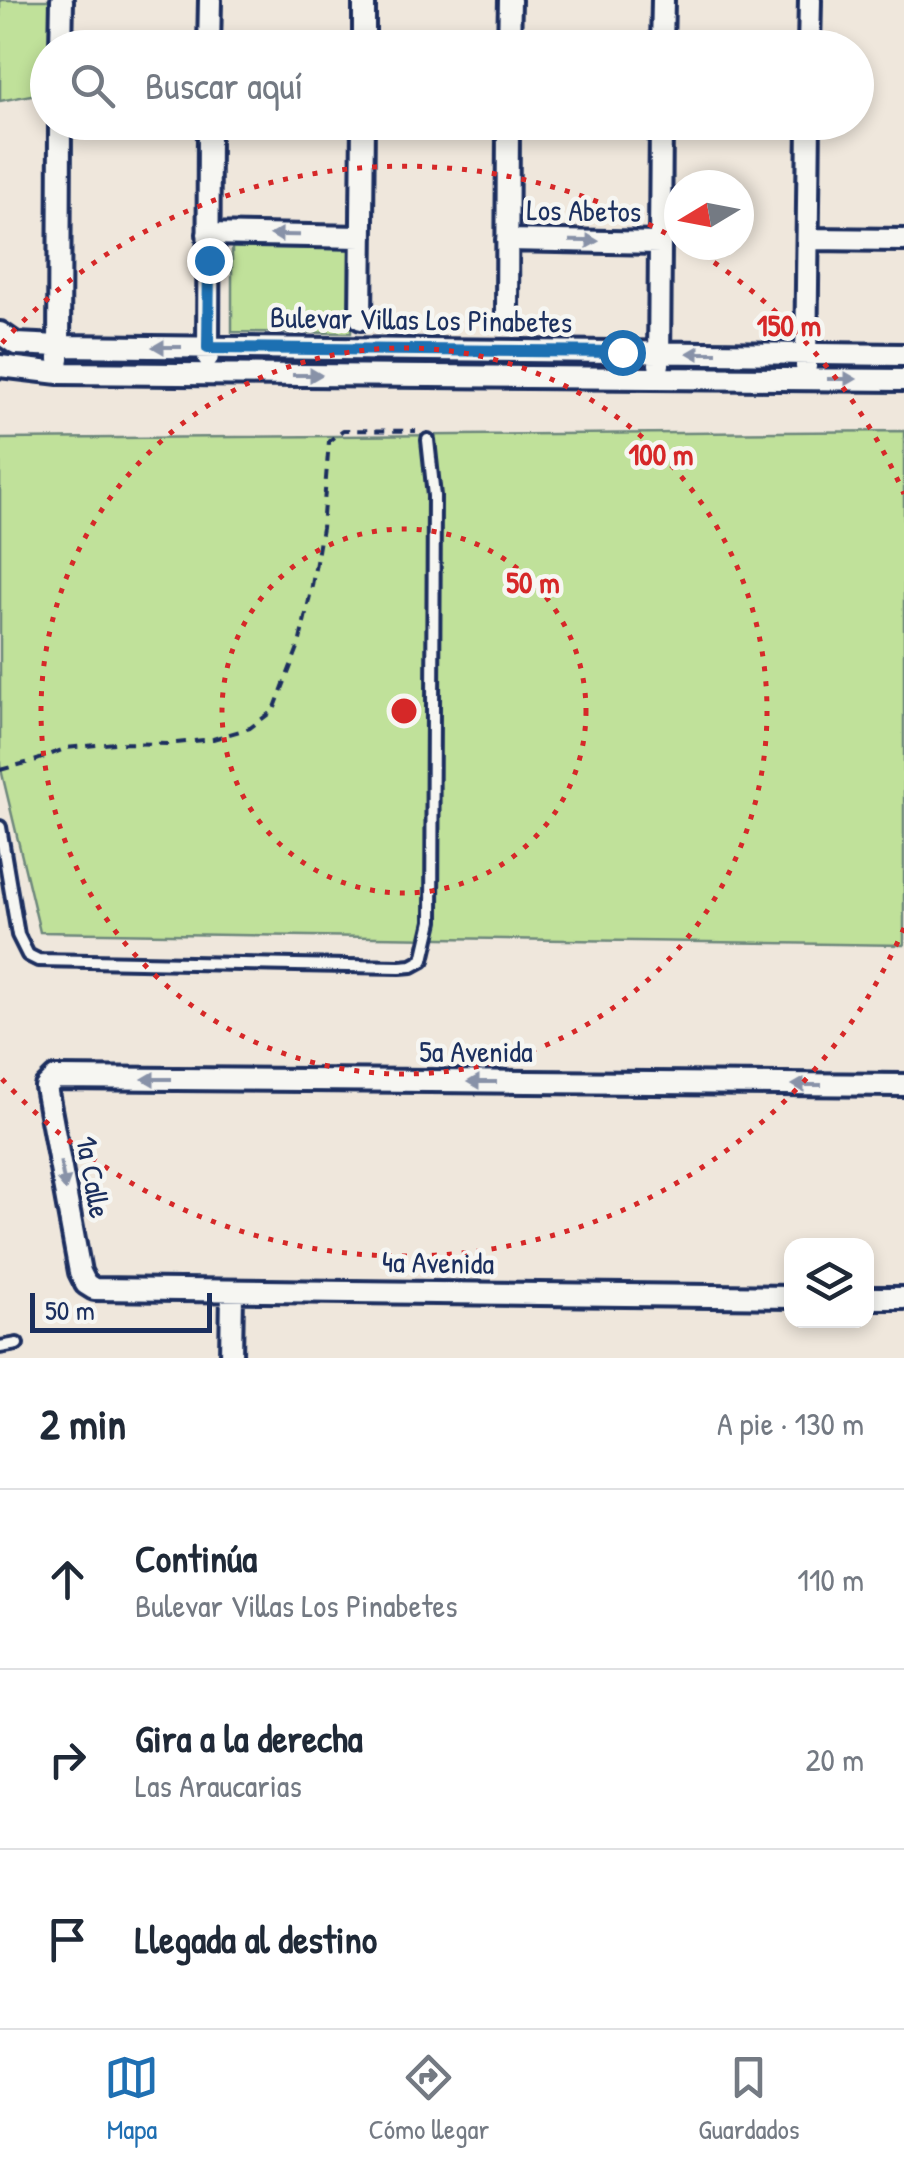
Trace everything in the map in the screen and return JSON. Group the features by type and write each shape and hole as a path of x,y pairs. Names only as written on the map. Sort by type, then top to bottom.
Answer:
{"street":[{"path":"61,30 62,0"},
{"path":"210,0 210,30"},
{"path":"364,0 364,30"},
{"path":"509,30 510,0"},
{"path":"662,0 662,30"},
{"path":"810,0 810,30"},
{"path":"59,373 60,140"},
{"path":"208,374 209,140"},
{"path":"362,319 363,140"},
{"name":"Los Abetos","path":"507,314 508,140"},
{"name":"Los Abetos","path":"659,377 662,140"},
{"path":"806,379 809,140"},
{"path":"208,234 362,237"},
{"path":"808,239 904,240"},
{"name":"Los Abetos","path":"507,240 660,243"},
{"name":"Bulevar Villas Los Pinabetes","path":"0,333 16,344 59,346 904,355"},
{"name":"Bulevar Villas Los Pinabetes","path":"0,366 59,373 904,380"},
{"name":"5a Avenida","path":"49,1081 56,1078 904,1086"},
{"name":"1a Calle","path":"49,1081 46,1086 80,1272 86,1284"},
{"name":"4a Avenida","path":"86,1284 98,1290 784,1297"},
{"path":"230,1358 232,1291"},
{"path":"874,1298 904,1298"}],"lane":[{"path":"0,827 18,935 28,955 38,960 400,967 423,960 432,921 434,496 428,440"},
{"path":"0,1347 17,1344"}],"path":[{"path":"0,770 67,748 213,739 250,728 274,710 299,645 322,528 330,441 343,430 415,431 428,440"}],"green space":[{"path":"0,0 52,0 50,30 30,30 30,95 0,101"},
{"path":"232,247 352,249 351,333 232,332"},
{"path":"904,431 904,945 40,932 0,765 0,439"}],"route":[{"path":"209,260 208,348 622,352"}]}
